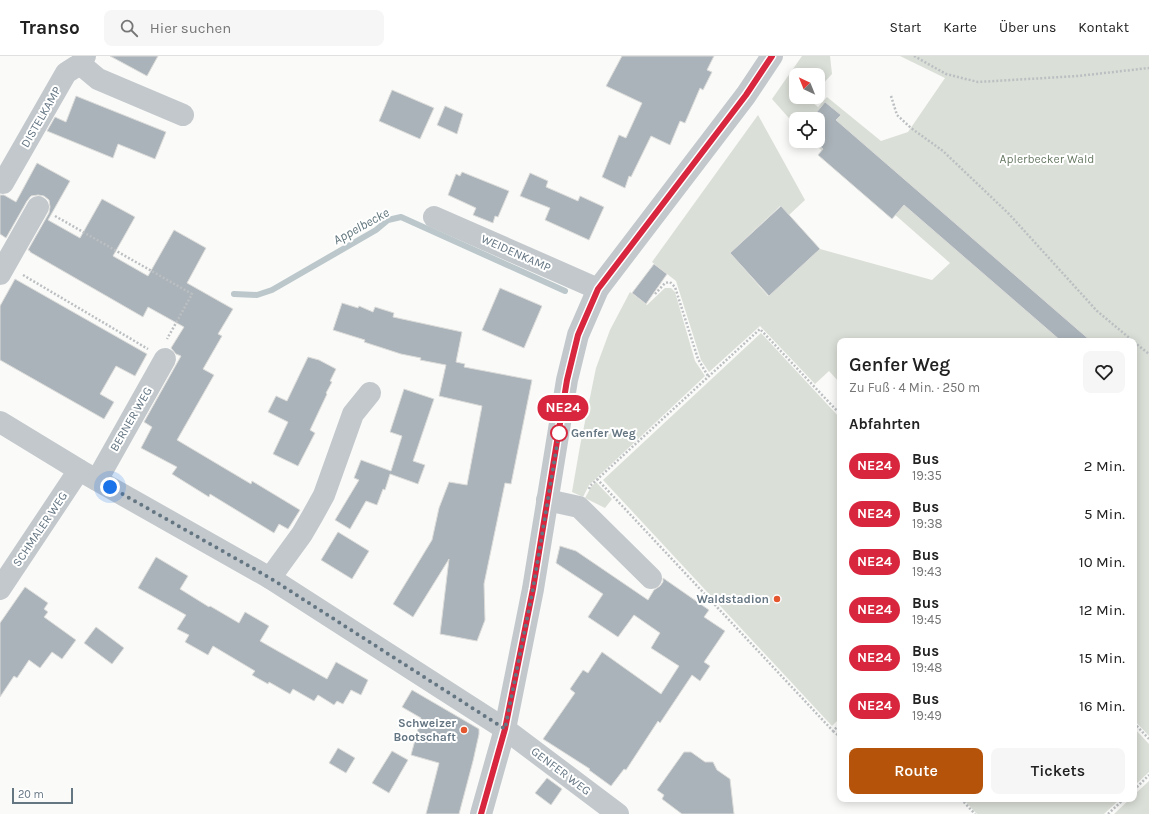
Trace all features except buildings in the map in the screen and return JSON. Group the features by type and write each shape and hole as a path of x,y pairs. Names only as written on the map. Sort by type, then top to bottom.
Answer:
{"street":[{"path":"481,814 505,729 533,589 567,380 578,335 598,289 742,100 772,56"},
{"path":"83,60 98,79 183,115"},
{"name":"DISTELKAMP","path":"3,184 66,73 83,60"},
{"path":"3,269 38,207"},
{"name":"WEIDENKAMP","path":"434,217 598,289"},
{"name":"BERNER WEG","path":"88,475 162,357"},
{"path":"270,578 314,515 324,495 353,414 370,393"},
{"name":"GENFER WEG","path":"0,422 88,475 270,578 505,729 618,814"},
{"name":"SCHMALER WEG","path":"0,589 88,475"},
{"path":"547,500 579,507 651,578"}],"path":[{"path":"914,56 946,74 978,82 1078,76 1149,68"},
{"path":"891,96 897,115 911,128 942,151 1009,214 1097,310 1130,338"},
{"path":"3,269 162,357 192,294 38,207"},
{"path":"655,294 665,283 670,282 675,287 698,359 708,376"},
{"path":"579,507 590,486 597,479 760,329 837,411"},
{"path":"1137,344 1149,354"},
{"path":"597,479 837,734"},
{"path":"1137,726 1149,739"},
{"path":"833,731 837,727"},
{"path":"1137,787 1149,775"},
{"path":"964,802 975,814"},
{"path":"1108,814 1121,802"}],"green space":[{"path":"802,56 830,56 832,74 825,82 825,68 794,68"},
{"name":"Aplerbecker Wald","path":"900,56 1149,56 1149,736 1137,723 1137,338 837,338 837,380 829,371 815,384 760,326 709,372 701,360 676,281 652,262 758,115 805,200 789,215 780,206 730,253 768,296 820,249 932,280 950,263 819,148 825,148 825,112 789,112 789,118 772,99 789,75 789,104 814,104 818,107 821,104 825,104 825,99 827,97 881,141 908,132 945,78"},
{"path":"665,288 671,288 675,292 695,361 705,376 589,485 583,497 572,492 596,368 610,330 630,292 647,305"},
{"name":"Waldstadion","path":"761,333 837,415 837,721 832,726 603,480"},
{"path":"596,482 612,499 605,508 585,498 591,487"},
{"path":"1137,731 1149,744 1149,772 1137,783"},
{"path":"1149,781 1149,814 1114,814 1127,802 1137,802 1137,792"},
{"path":"966,802 1117,802 1104,814 977,814"}],"waterway":[{"name":"Appelbecke","path":"234,294 257,295 272,290 376,230 388,220 401,217 565,291"}],"bus line":[{"name":"NE24","path":"481,814 505,729 533,589 567,380 578,335 598,289 746,95 772,56"}],"place":[{"name":"Genfer Weg","path":"559,433"},
{"name":"Waldstadion","path":"777,599"},
{"name":"Schweizer Bootschaft","path":"464,730"}],"route":[{"path":"110,487 270,578 505,729 533,589 559,433"}]}
